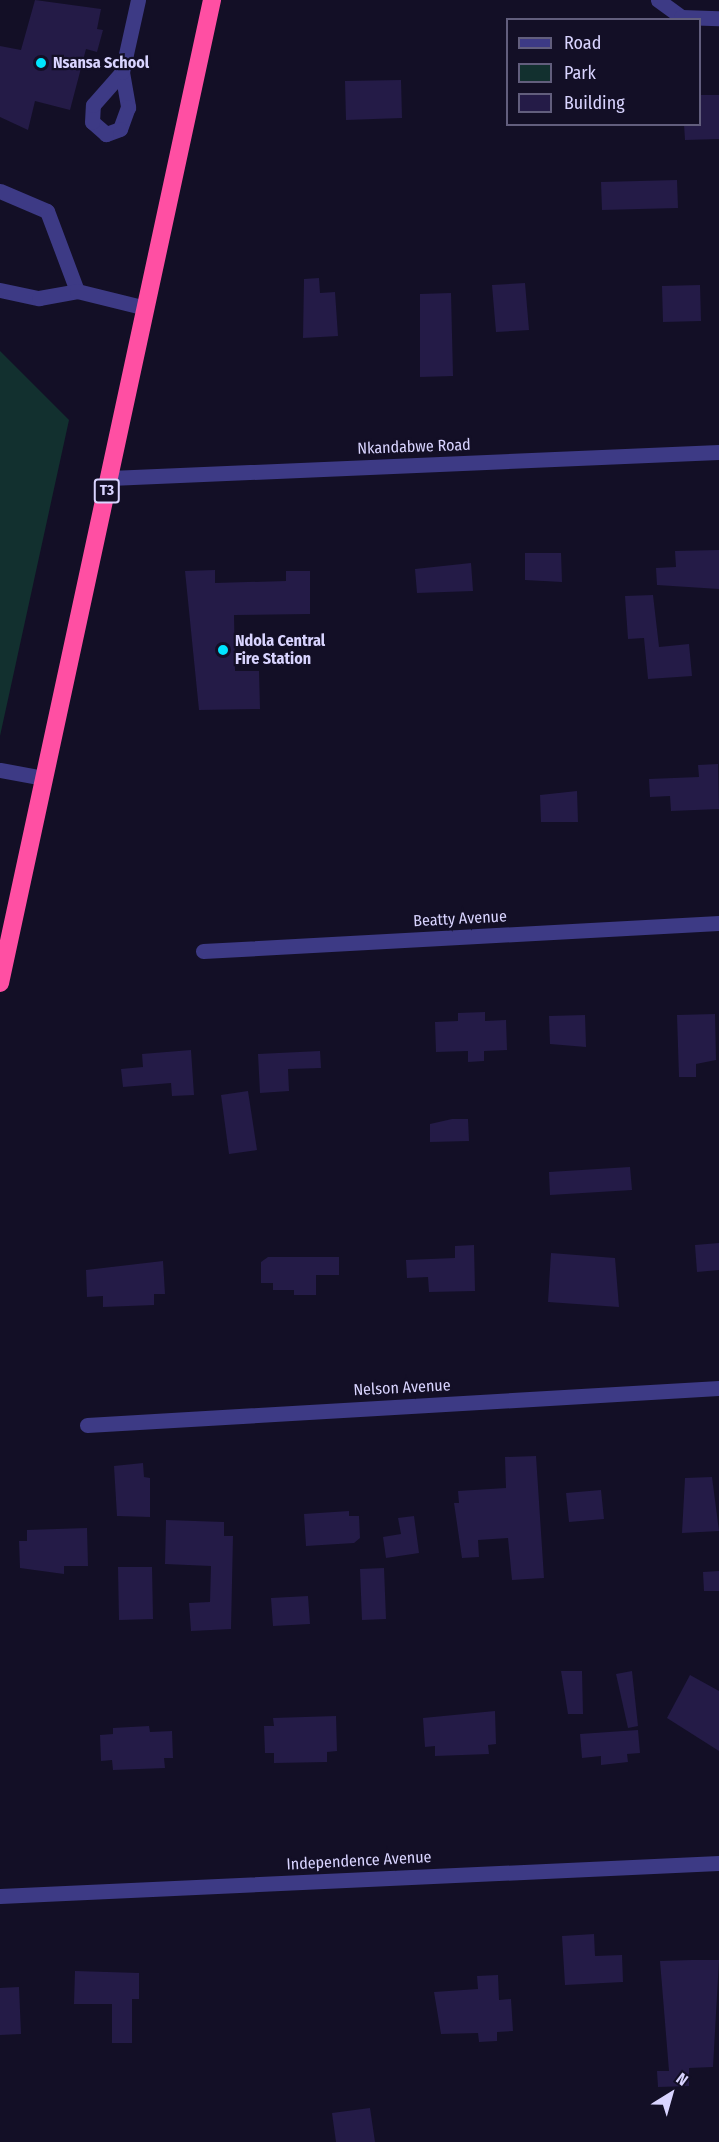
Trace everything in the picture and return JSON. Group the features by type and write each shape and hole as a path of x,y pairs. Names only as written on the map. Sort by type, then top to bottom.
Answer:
{"highway":[{"name":"T3","path":"0,983 213,0"}],"street":[{"path":"122,72 138,0"},
{"path":"658,0 681,17 719,18"},
{"path":"0,190 47,211 77,291"},
{"path":"0,290 39,298 77,291 146,308"},
{"name":"Nkandabwe Road","path":"110,478 719,452"},
{"path":"0,770 44,778"},
{"name":"Beatty Avenue","path":"203,951 719,922"},
{"name":"Nelson Avenue","path":"87,1425 719,1388"},
{"name":"Independence Avenue","path":"0,1896 719,1863"}],"green space":[{"path":"0,351 69,420 0,736"}],"building":[{"name":"Nsansa School","path":"35,0 101,9 97,29 103,30 97,52 86,49 70,110 35,101 28,130 0,117 0,46 21,50"},
{"path":"401,80 402,118 346,120 345,81"},
{"path":"701,95 719,95 719,139 685,140 684,126 701,126"},
{"path":"677,180 678,208 602,210 601,182"},
{"path":"319,278 320,293 335,292 338,336 303,338 304,279"},
{"path":"525,283 529,330 496,332 492,285"},
{"path":"700,285 701,321 663,322 662,286"},
{"path":"451,293 453,376 420,377 420,294"},
{"path":"719,550 719,589 657,585 656,568 676,567 675,551"},
{"path":"525,553 561,553 562,582 525,580"},
{"path":"471,563 473,591 417,593 415,569"},
{"path":"215,570 215,583 286,581 286,571 310,571 310,614 234,615 235,671 259,671 260,709 199,710 185,571"},
{"path":"653,595 659,647 689,644 692,676 648,679 644,638 628,639 625,596"},
{"path":"718,764 719,809 671,811 670,796 650,797 649,779 699,777 698,765"},
{"path":"577,791 578,822 541,822 540,795"},
{"path":"485,1012 485,1021 506,1020 507,1050 484,1051 484,1061 468,1062 468,1051 436,1052 435,1022 458,1021 458,1013"},
{"path":"715,1014 716,1060 696,1064 696,1077 679,1077 677,1015"},
{"path":"585,1015 586,1047 550,1044 549,1016"},
{"path":"191,1050 194,1095 172,1096 171,1083 123,1087 121,1069 143,1067 142,1054"},
{"path":"320,1051 321,1068 288,1069 289,1091 260,1093 258,1054"},
{"path":"248,1091 257,1150 229,1154 221,1095"},
{"path":"452,1119 468,1119 469,1141 430,1142 430,1124"},
{"path":"630,1167 632,1190 550,1195 549,1172"},
{"path":"719,1243 719,1270 697,1272 695,1245"},
{"path":"474,1245 475,1291 429,1292 428,1277 407,1278 406,1260 455,1258 455,1246"},
{"path":"551,1253 615,1258 619,1307 548,1302"},
{"path":"268,1257 339,1257 339,1275 316,1275 316,1295 294,1295 294,1290 273,1290 273,1283 261,1283 261,1262"},
{"path":"163,1261 165,1294 154,1294 154,1305 103,1307 103,1296 87,1297 86,1270"},
{"path":"536,1456 544,1578 512,1580 508,1538 478,1540 479,1557 462,1558 454,1503 459,1503 458,1491 506,1488 505,1457"},
{"path":"143,1463 144,1477 150,1478 150,1517 117,1516 114,1466"},
{"path":"712,1477 719,1531 682,1533 685,1478"},
{"path":"601,1490 604,1519 569,1522 566,1493"},
{"path":"349,1511 349,1516 359,1516 360,1538 354,1543 306,1546 304,1514"},
{"path":"414,1516 419,1553 386,1558 383,1537 401,1534 398,1518"},
{"path":"166,1520 224,1522 224,1536 233,1536 231,1629 191,1631 189,1603 210,1602 211,1566 165,1564"},
{"path":"87,1528 88,1566 64,1566 64,1574 20,1568 19,1541 27,1541 27,1530"},
{"path":"118,1567 152,1567 153,1619 119,1620"},
{"path":"384,1568 386,1619 362,1620 360,1569"},
{"path":"719,1571 719,1591 704,1591 703,1572"},
{"path":"308,1596 310,1624 273,1626 271,1598"},
{"path":"561,1671 582,1671 583,1714 568,1714"},
{"path":"632,1671 638,1726 628,1728 616,1674"},
{"path":"690,1675 719,1691 719,1751 667,1718"},
{"path":"495,1711 496,1744 488,1745 489,1754 435,1756 435,1746 425,1747 423,1718"},
{"path":"336,1716 337,1751 327,1752 327,1762 274,1763 274,1753 265,1753 264,1726 274,1726 273,1718"},
{"path":"149,1726 150,1732 172,1731 173,1758 164,1758 165,1768 113,1770 112,1760 101,1761 100,1735 113,1734 113,1728"},
{"path":"638,1730 640,1753 627,1754 628,1762 601,1765 601,1756 582,1758 580,1734"},
{"path":"594,1934 595,1956 622,1955 623,1982 565,1985 562,1936"},
{"path":"719,1960 713,2067 689,2068 689,2086 658,2087 657,2071 669,2071 660,1961"},
{"path":"75,1971 139,1973 139,1999 132,1999 132,2043 112,2043 112,2004 74,2004"},
{"path":"498,1975 499,2000 511,1999 513,2031 497,2032 497,2041 479,2042 478,2033 441,2034 434,1992 478,1989 477,1976"},
{"path":"19,1987 21,2034 0,2035 0,1988"},
{"path":"370,2108 375,2142 336,2142 332,2113"}],"place":[{"name":"Nsansa School","path":"41,63"},
{"name":"Ndola Central Fire Station","path":"223,650"}]}
